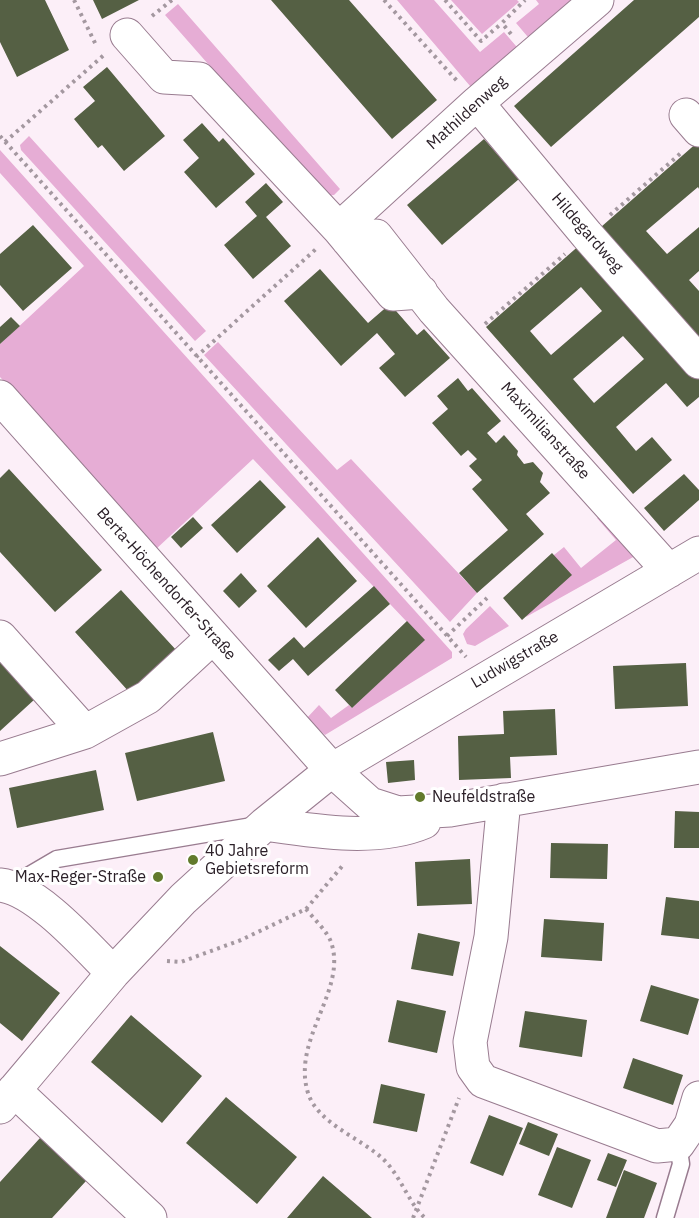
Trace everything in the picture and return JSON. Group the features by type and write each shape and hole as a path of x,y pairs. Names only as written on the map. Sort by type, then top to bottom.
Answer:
{"street":[{"name":"Mathildenweg","path":"344,234 477,103 597,0"},
{"name":"Maximilianstraße","path":"127,35 165,76 200,79 344,234 393,294 421,292 669,571"},
{"name":"Hildegardweg","path":"477,103 587,235 699,362"},
{"name":"Berta-Höchendorfer-Straße","path":"0,397 332,770"},
{"name":"Ludwigstraße","path":"332,770 699,553"},
{"path":"0,637 85,732"},
{"path":"0,759 85,732 148,697 213,637"},
{"path":"150,1218 7,1099 135,949 183,899 265,824 332,770 370,804 398,813 450,810 699,767"},
{"path":"504,800 491,937 470,1042 472,1067 483,1081 657,1146 678,1144 691,1125 699,1098"},
{"path":"265,824 330,833 360,832 414,826 450,810"},
{"path":"5,885 56,916 113,973"}],"lane":[{"path":"5,885 57,859 265,824"},
{"path":"665,1218 681,1164 678,1144"}],"path":[{"path":"74,0 102,56"},
{"path":"164,0 166,5"},
{"path":"384,0 477,103"},
{"path":"445,0 481,41 502,23"},
{"path":"5,142 127,35"},
{"path":"464,342 587,235 692,130"},
{"path":"0,136 485,678"},
{"path":"196,357 344,234"},
{"path":"447,636 487,598"},
{"path":"135,949 161,961 181,962 241,940 306,909 353,852 360,832"},
{"path":"306,909 331,942 334,967 325,1002 308,1042 304,1068 309,1095 321,1113 384,1160 409,1192 416,1210 425,1218"},
{"path":"413,1218 472,1067"}],"shaded area":[{"path":"397,0 434,0 480,52 504,32 522,53 476,93"},
{"path":"451,0 517,0 519,2 482,34"},
{"path":"536,0 573,0 533,43 516,23 539,4"},
{"path":"178,4 340,189 334,195 324,196 165,15"},
{"path":"29,136 206,331 195,341 21,150 20,145"},
{"path":"0,150 452,652 452,658 325,735 306,719 319,705 331,718 349,705 352,708 424,640 253,459 155,550 0,377 0,344 84,266 0,173"},
{"path":"218,342 337,470 351,459 477,593 450,622 204,355"},
{"path":"602,514 635,556 526,617 554,555 564,547 581,568 616,540 597,518"},
{"path":"490,606 509,626 475,646 467,644 463,634 466,629"}],"building":[{"path":"0,0 45,0 69,50 17,77 0,42"},
{"path":"93,0 139,0 102,19"},
{"path":"271,0 349,0 437,100 392,139"},
{"path":"634,0 699,0 699,17 551,147 514,106"},
{"path":"107,67 165,136 124,171 102,145 98,148 74,119 95,101 83,87"},
{"path":"202,123 219,142 223,138 255,174 216,208 184,172 199,158 183,140"},
{"path":"484,139 519,179 442,245 407,205"},
{"path":"699,141 699,189 698,187 646,231 667,254 699,227 699,271 689,280 699,291 699,339 601,227"},
{"path":"266,183 283,202 266,217 291,246 253,279 224,245 257,216 245,202"},
{"path":"33,225 72,268 23,311 0,285 0,254"},
{"path":"582,243 699,374 699,397 687,407 666,383 616,427 636,451 652,437 672,460 633,494 486,327","holes":["581,287 602,311 551,355 530,331","623,336 644,359 594,403 573,379"]},
{"path":"320,269 368,323 390,304 417,335 424,329 450,358 405,397 379,368 395,354 377,333 341,366 284,301"},
{"path":"11,317 20,326 0,344 0,327"},
{"path":"458,378 468,391 472,388 501,421 487,433 496,443 504,435 518,451 517,455 524,464 533,462 543,473 540,482 550,493 526,514 544,534 477,593 459,573 508,530 472,489 482,480 469,466 477,459 468,450 461,456 432,423 448,409 437,396"},
{"path":"9,469 102,570 55,612 0,552 0,478"},
{"path":"684,474 699,490 699,500 664,531 644,508"},
{"path":"260,480 286,507 237,553 211,525"},
{"path":"193,517 203,528 181,548 171,537"},
{"path":"318,537 357,581 306,628 267,586"},
{"path":"552,553 572,575 522,620 503,598"},
{"path":"241,573 257,591 239,608 223,591"},
{"path":"374,586 390,604 308,676 293,659 279,671 268,660 294,637 304,648"},
{"path":"121,590 177,651 130,693 75,632"},
{"path":"407,621 425,640 352,708 335,690"},
{"path":"0,660 35,699 0,731"},
{"path":"686,663 688,706 615,709 613,666"},
{"path":"555,709 557,755 510,757 511,778 459,780 458,736 504,734 503,711"},
{"path":"213,732 225,781 137,801 125,753"},
{"path":"414,760 415,780 388,783 386,762"},
{"path":"96,770 104,810 17,828 9,788"},
{"path":"675,811 699,812 699,848 674,848"},
{"path":"551,843 608,844 607,879 550,878"},
{"path":"470,859 472,904 417,906 415,862"},
{"path":"666,897 699,901 699,939 661,935"},
{"path":"544,919 604,923 602,961 541,957"},
{"path":"418,933 460,942 453,976 411,969"},
{"path":"0,946 60,993 22,1041 0,1023"},
{"path":"651,985 699,999 688,1035 640,1021"},
{"path":"397,1000 446,1011 437,1053 388,1042"},
{"path":"525,1011 587,1020 582,1057 519,1047"},
{"path":"131,1015 202,1076 162,1123 91,1062"},
{"path":"633,1058 683,1075 673,1105 623,1088"},
{"path":"381,1084 425,1094 417,1132 373,1123"},
{"path":"226,1097 297,1157 257,1204 186,1143"},
{"path":"489,1115 523,1128 503,1176 470,1163"},
{"path":"528,1122 558,1134 549,1156 519,1144"},
{"path":"40,1138 86,1181 52,1218 0,1218 0,1182"},
{"path":"557,1147 591,1160 572,1208 538,1195"},
{"path":"608,1153 627,1160 616,1187 597,1180"},
{"path":"624,1170 657,1183 644,1218 606,1218"},
{"path":"323,1176 372,1218 287,1218"}],"place":[{"name":"Neufeldstraße","path":"420,797"},
{"name":"40 Jahre Gebietsreform","path":"193,860"},
{"name":"Max-Reger-Straße","path":"158,877"}]}
